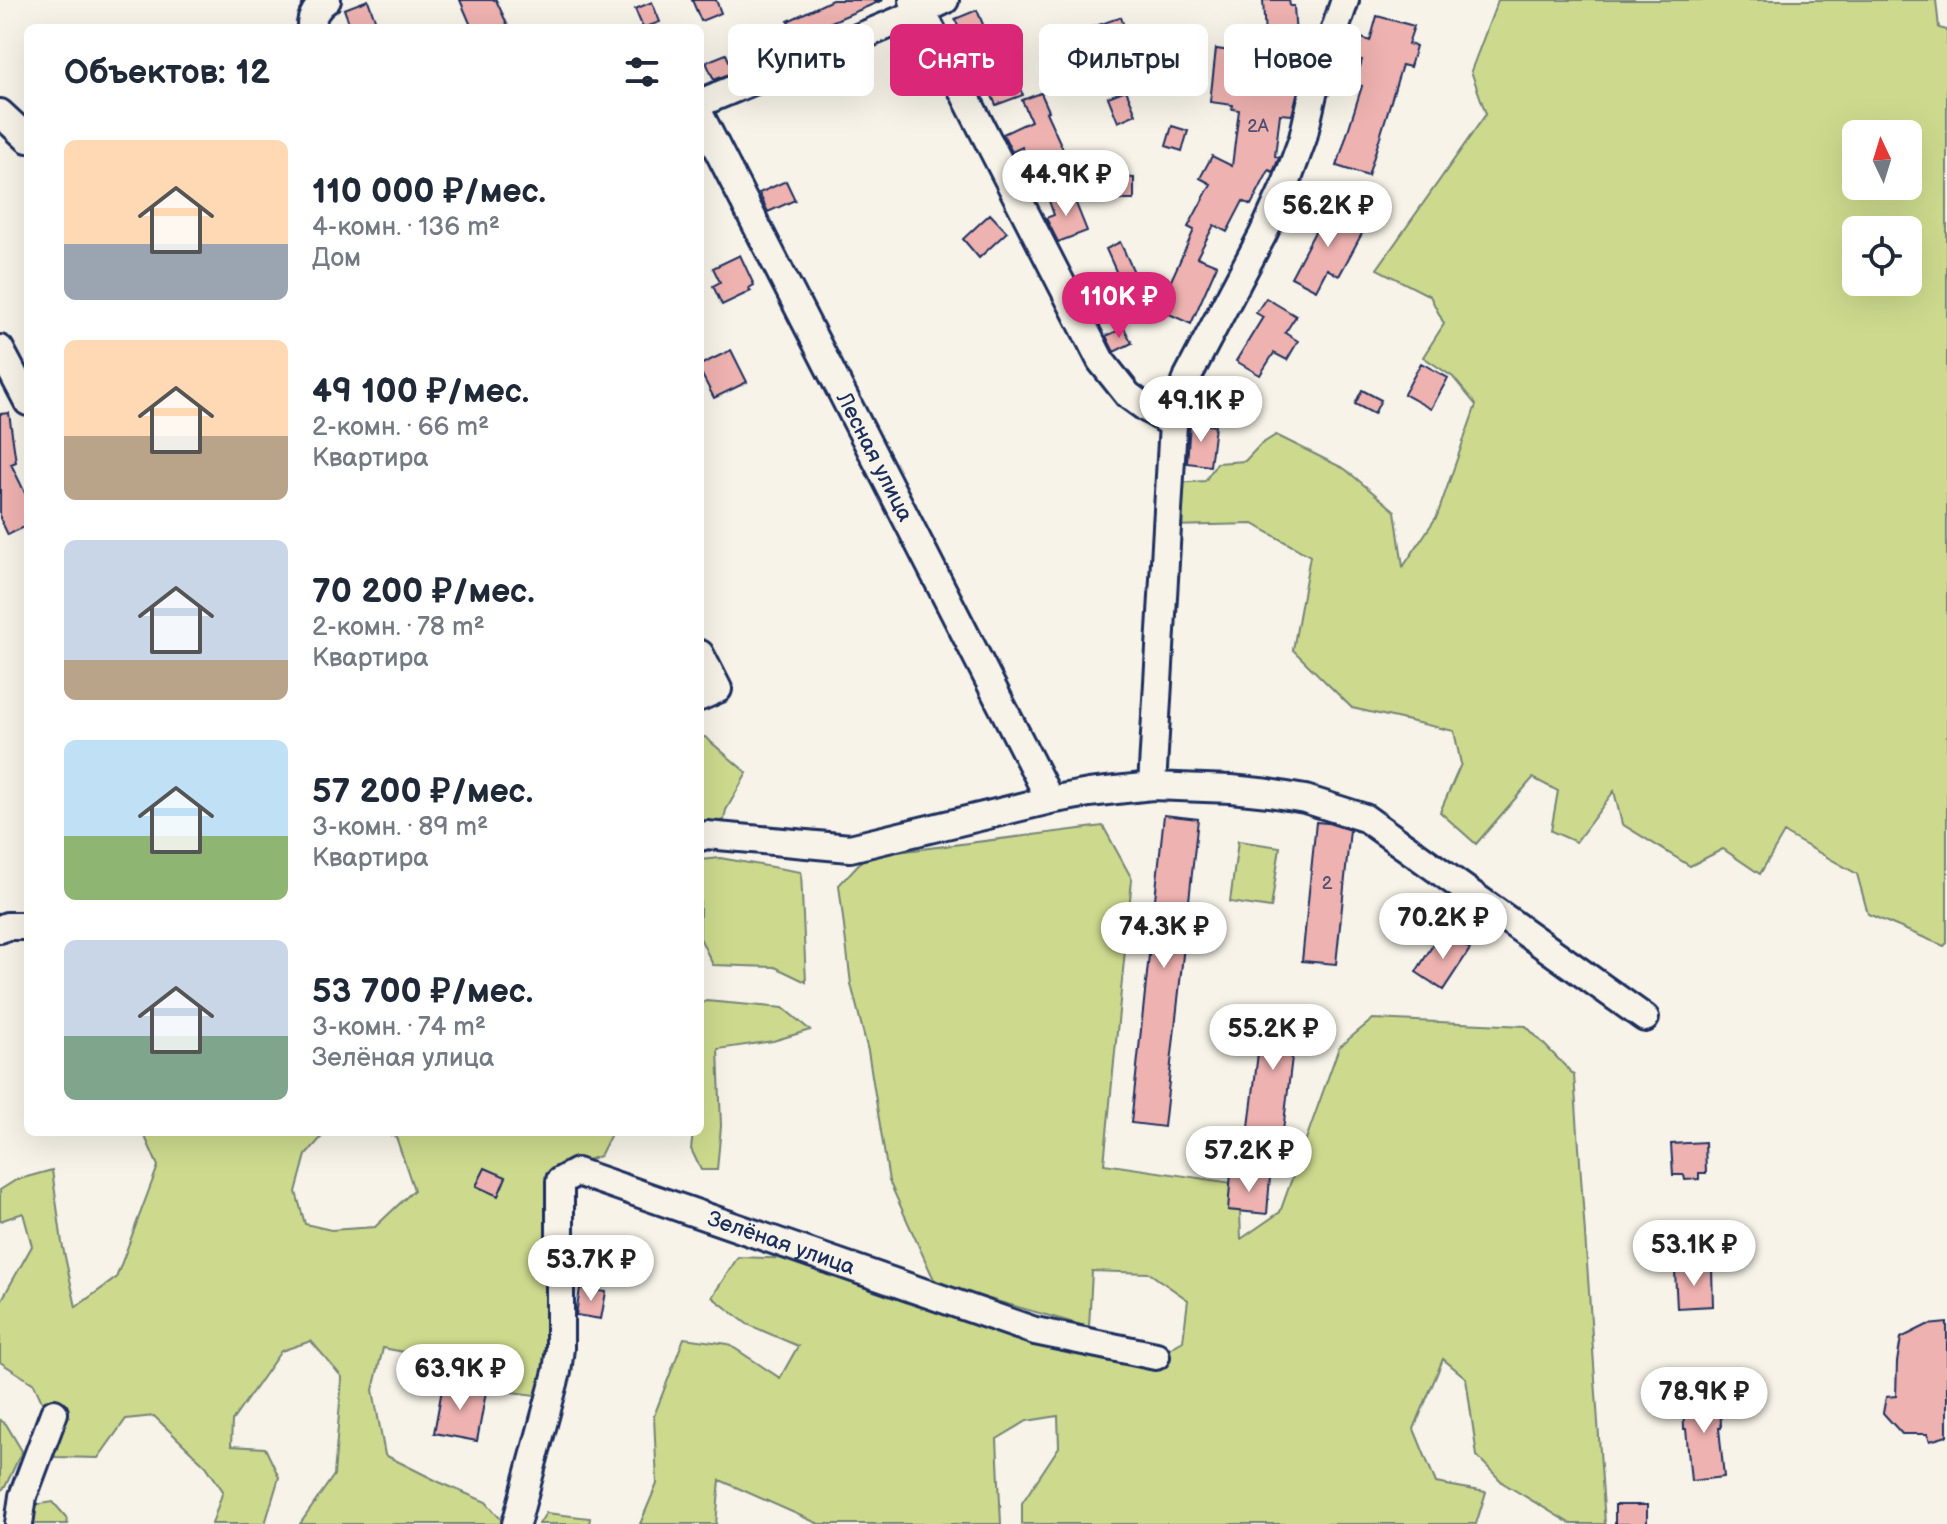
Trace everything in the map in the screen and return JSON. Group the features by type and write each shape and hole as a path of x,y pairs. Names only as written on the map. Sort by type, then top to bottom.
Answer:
{"street":[{"path":"311,24 320,3 327,0"},
{"path":"704,101 916,6 945,0"},
{"path":"1152,786 1173,424 1188,376 1286,184 1345,0"},
{"path":"916,6 930,27 1101,361 1128,395 1173,424"},
{"path":"0,113 24,135"},
{"name":"Лесная улица","path":"704,123 1050,800"},
{"path":"0,349 24,394"},
{"path":"704,662 718,689 704,695"},
{"path":"704,836 850,848 1050,800 1152,786 1269,793 1305,799 1365,818 1645,1018"},
{"path":"0,929 24,926"},
{"name":"Зелёная улица","path":"516,1524 557,1372 560,1348 560,1181 577,1172 1035,1331 1156,1356"},
{"path":"19,1524 23,1496 54,1413"}],"green space":[{"path":"1498,0 1936,0 1939,28 1947,30 1947,943 1944,946 1868,914 1857,874 1784,833 1760,874 1723,849 1690,866 1622,824 1614,791 1576,842 1551,831 1558,791 1533,778 1476,844 1440,812 1461,764 1454,731 1352,708 1293,650 1310,556 1253,524 1171,526 1177,483 1205,481 1217,463 1245,461 1260,445 1276,435 1345,469 1395,511 1403,567 1437,516 1476,405 1453,377 1423,357 1444,324 1430,296 1377,269 1486,114 1471,71"},
{"path":"704,737 747,773 726,810 724,820 704,824"},
{"path":"1103,826 1132,879 1104,1164 1239,1184 1241,1239 1280,1212 1339,1047 1373,1019 1526,1026 1574,1075 1605,1524 1571,1524 1503,1483 1477,1456 1466,1378 1443,1359 1414,1429 1436,1483 1486,1492 1476,1524 1022,1524 1022,1503 1059,1447 1058,1416 1027,1421 997,1439 1001,1524 819,1524 720,1480 716,1524 640,1524 657,1484 654,1416 684,1338 728,1344 780,1378 798,1346 747,1324 712,1297 738,1257 796,1259 1143,1364 1183,1341 1188,1300 1149,1273 1092,1271 1089,1327 936,1284 889,1181 868,1051 851,984 839,885 866,856"},
{"path":"1238,841 1280,847 1271,908 1230,902"},
{"path":"720,858 801,872 806,982 775,967 713,965 704,946 704,860"},
{"path":"704,1002 783,1008 810,1030 773,1041 718,1049 721,1126 717,1170 701,1170 691,1149 693,1136 704,1136"},
{"path":"145,1136 323,1136 306,1155 296,1192 305,1224 331,1230 375,1227 414,1190 396,1137 393,1136 610,1136 600,1156 577,1163 545,1388 535,1395 464,1386 419,1355 383,1348 373,1390 385,1455 486,1502 505,1524 300,1524 334,1475 342,1377 311,1341 281,1351 232,1421 231,1446 265,1448 279,1477 265,1524 212,1524 223,1491 206,1466 154,1416 126,1419 98,1458 55,1457 46,1411 34,1384 0,1362 0,1303 32,1246 23,1213 0,1221 0,1190 16,1180 52,1170 62,1243 76,1307 116,1278 158,1166"},
{"path":"0,1420 6,1424 22,1451 5,1487 0,1491"},
{"path":"53,1502 68,1524 31,1524 34,1505"},
{"path":"546,1513 590,1518 589,1524 539,1524"}],"building":[{"path":"368,0 377,24 350,24 344,9"},
{"path":"460,0 496,0 507,24 470,24"},
{"path":"692,0 716,0 721,13 701,21"},
{"path":"832,0 883,0 826,24 789,24 788,21"},
{"path":"1263,0 1289,0 1290,6 1294,6 1295,24 1264,24"},
{"path":"652,2 660,22 641,24 635,9"},
{"path":"977,10 983,24 957,24 955,19"},
{"path":"1377,16 1414,26 1408,44 1416,46 1410,67 1402,65 1368,176 1337,166 1361,96 1361,42 1362,38 1370,41"},
{"path":"1121,17 1123,24 1101,24"},
{"path":"1216,49 1224,50 1224,96 1297,96 1292,115 1280,114 1275,156 1279,158 1273,172 1269,170 1251,205 1243,201 1227,232 1214,225 1197,257 1217,265 1191,324 1158,309 1194,230 1188,227 1211,184 1200,178 1212,156 1232,166 1239,110 1232,109 1233,105 1210,102"},
{"path":"726,54 728,74 714,80 706,62"},
{"path":"1039,94 1042,96 1049,111 1046,112 1068,160 1040,172 1036,162 1030,165 1022,147 1012,152 1003,134 1031,121 1022,100"},
{"path":"992,96 1020,96 996,105"},
{"path":"1128,96 1136,114 1118,122 1108,97"},
{"path":"1172,126 1188,131 1182,151 1166,146"},
{"path":"1117,177 1134,178 1134,200 1116,200"},
{"path":"786,181 795,200 768,212 759,193"},
{"path":"1071,191 1087,231 1058,242 1046,218 1054,215 1049,201"},
{"path":"1327,209 1365,228 1339,276 1327,269 1316,290 1291,277"},
{"path":"990,214 1007,232 979,258 963,239"},
{"path":"1120,242 1140,285 1115,297 1108,283 1119,278 1106,249"},
{"path":"740,255 754,285 749,288 751,291 722,305 713,286 720,282 713,268"},
{"path":"1266,298 1296,316 1285,333 1298,341 1287,360 1274,353 1260,375 1236,361 1263,317 1256,313"},
{"path":"1124,328 1132,343 1114,352 1106,336"},
{"path":"731,350 747,382 714,398 704,379 704,363"},
{"path":"1421,363 1448,378 1431,409 1404,394"},
{"path":"1362,390 1381,400 1374,414 1355,404"},
{"path":"9,413 16,462 11,464 24,491 24,527 8,535 0,518 0,414"},
{"path":"1190,423 1215,426 1210,466 1187,463"},
{"path":"1164,815 1198,819 1164,1127 1131,1123"},
{"path":"1316,822 1350,830 1336,964 1302,961"},
{"path":"1441,932 1470,949 1443,990 1416,972"},
{"path":"1264,1004 1298,1008 1282,1139 1248,1135"},
{"path":"1705,1142 1706,1173 1699,1173 1699,1179 1685,1180 1684,1175 1673,1175 1671,1144"},
{"path":"485,1168 506,1177 498,1196 476,1186"},
{"path":"1231,1173 1270,1177 1267,1214 1228,1210"},
{"path":"1712,1269 1713,1306 1677,1308 1675,1271"},
{"path":"580,1288 606,1292 601,1319 576,1315"},
{"path":"1947,1323 1947,1436 1930,1441 1927,1434 1902,1434 1883,1413 1886,1397 1896,1396 1901,1338 1927,1325"},
{"path":"443,1384 486,1392 477,1441 434,1433"},
{"path":"1720,1392 1719,1428 1724,1477 1691,1481 1683,1393"},
{"path":"1615,1505 1647,1505 1647,1524 1615,1524"}]}
